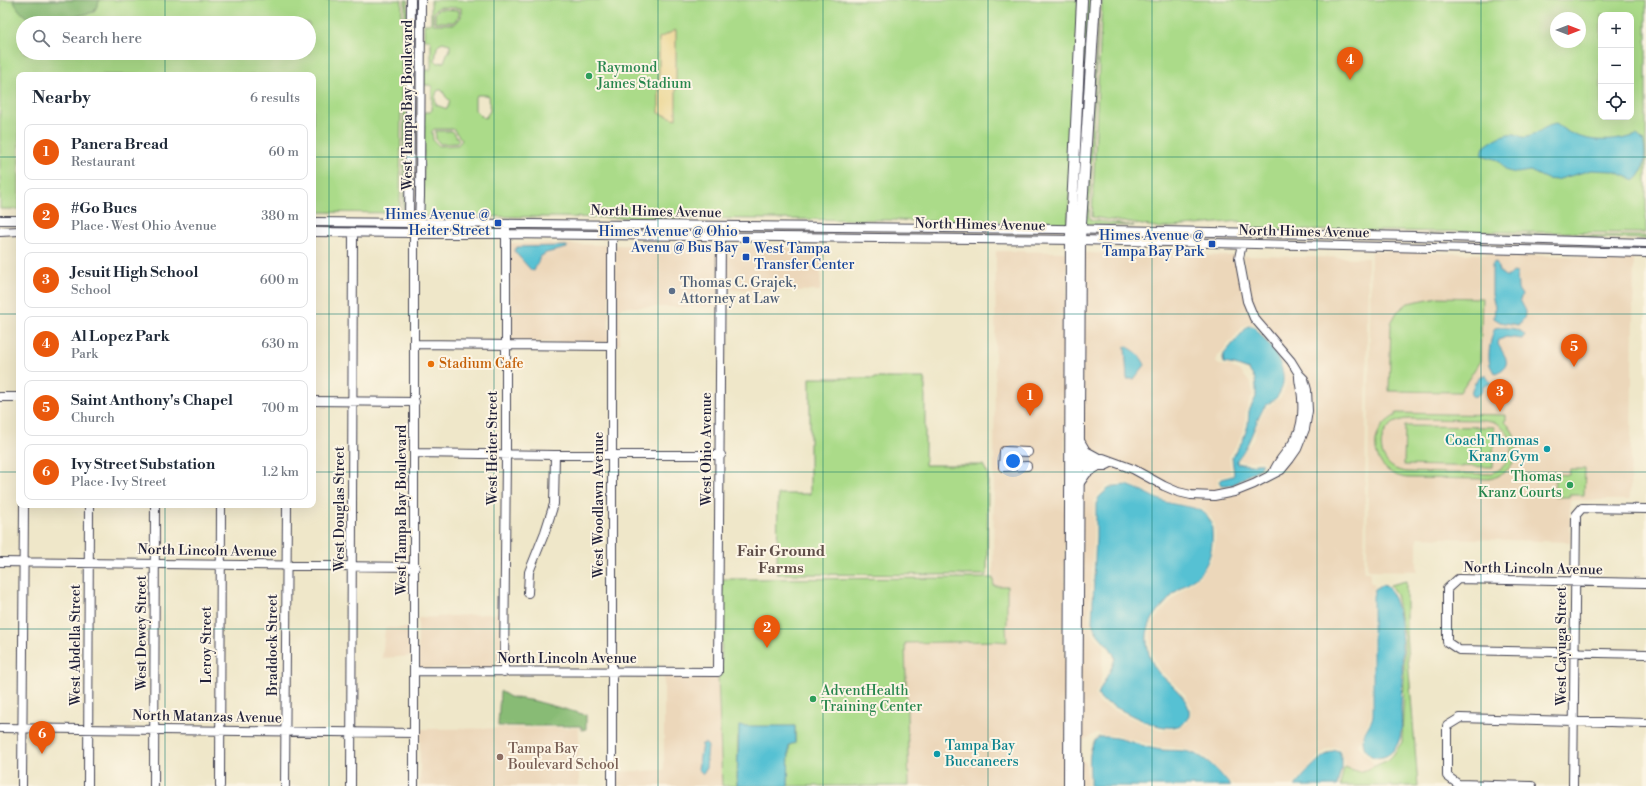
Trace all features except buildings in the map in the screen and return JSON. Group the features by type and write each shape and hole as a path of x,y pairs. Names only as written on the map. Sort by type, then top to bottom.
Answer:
{"main road":[{"path":"1076,786 1078,485 1075,463 1069,452 1077,108 1082,0"},
{"path":"1068,786 1075,463 1078,439 1075,235 1095,0"}],"street":[{"name":"West Tampa Bay Boulevard","path":"411,0 410,223 414,233 415,344 414,786"},
{"name":"West Tampa Bay Boulevard","path":"414,233 419,223 421,0"},
{"path":"411,13 421,13"},
{"path":"411,72 421,72"},
{"path":"410,156 420,156"},
{"path":"392,223 406,212 410,196"},
{"path":"0,220 16,220"},
{"name":"North Himes Avenue","path":"316,222 847,227 1075,235 1242,244 1413,246 1646,252"},
{"name":"West Heiter Street","path":"504,672 506,224"},
{"name":"West Woodlawn Avenue","path":"612,225 612,786"},
{"name":"West Ohio Avenue","path":"718,672 721,454 721,225"},
{"path":"847,227 848,237"},
{"path":"0,232 16,231"},
{"name":"North Himes Avenue","path":"316,232 848,237 1338,235 1646,243"},
{"name":"West Douglas Street","path":"351,786 353,232"},
{"path":"1338,235 1338,245"},
{"path":"1413,246 1414,236"},
{"path":"1483,238 1483,249"},
{"path":"1075,463 1113,462 1133,469 1171,489 1201,496 1214,496 1234,492 1254,484 1281,470 1290,459 1300,444 1308,416 1308,397 1304,379 1299,374 1291,360 1254,318 1247,301 1239,258 1242,244"},
{"path":"415,344 612,346"},
{"path":"0,397 16,397"},
{"path":"316,400 415,402"},
{"path":"1078,439 1086,451 1102,462"},
{"path":"1027,466 1004,467 1004,452 1028,452"},
{"path":"415,453 506,455 721,454"},
{"path":"528,593 529,572 545,532 554,504 555,455"},
{"path":"1078,485 1087,473 1102,462"},
{"path":"22,786 24,508"},
{"name":"West Abdella Street","path":"88,786 89,508"},
{"name":"West Dewey Street","path":"154,786 155,508"},
{"name":"Leroy Street","path":"220,786 221,508"},
{"name":"Braddock Street","path":"285,786 287,508"},
{"name":"West Cayuga Street","path":"1573,786 1576,515 1582,508 1646,509"},
{"name":"North Lincoln Avenue","path":"0,562 415,567"},
{"name":"North Lincoln Avenue","path":"1575,652 1459,650 1447,642 1447,589 1458,579 1646,584"},
{"path":"1575,652 1646,654"},
{"name":"North Lincoln Avenue","path":"415,671 718,672"},
{"path":"1532,786 1458,784 1447,776 1447,726 1460,718 1646,723"},
{"name":"North Matanzas Avenue","path":"0,728 414,733"}],"shaded area":[{"path":"509,243 609,245 609,343 509,342","holes":["517,247 555,251 546,253 540,257 536,268"]},
{"path":"615,245 718,246 718,307 622,307 620,309 620,344 615,344"},
{"path":"724,247 822,248 820,291 724,290"},
{"path":"996,251 1067,252 1065,452 1065,786 909,786 905,643 1007,642 1007,586 993,586"},
{"path":"1371,251 1634,258 1630,500 1570,500 1570,542 1417,537 1417,571 1367,570"},
{"path":"1083,253 1236,256 1254,324 1248,324 1243,327 1218,356 1216,362 1219,365 1230,366 1240,371 1251,384 1253,394 1246,410 1245,425 1240,439 1229,457 1231,474 1218,478 1217,485 1224,488 1234,487 1260,472 1265,466 1264,462 1260,460 1245,462 1239,460 1254,438 1256,428 1265,409 1281,397 1286,384 1281,357 1273,346 1282,354 1296,375 1299,399 1298,423 1294,435 1271,471 1259,479 1226,492 1201,493 1179,489 1089,449 1081,438","holes":["1125,346 1130,347 1141,357 1145,364 1127,379"]},
{"path":"1243,256 1368,258 1364,570 1365,572 1370,572 1370,582 1376,585 1373,588 1371,596 1371,715 1358,745 1375,766 1360,772 1344,767 1341,750 1336,747 1328,749 1321,754 1292,786 1234,786 1208,759 1199,753 1181,748 1161,747 1114,735 1101,735 1097,733 1081,741 1081,759 1086,763 1087,786 1080,786 1081,486 1084,480 1094,471 1113,465 1201,499 1274,476 1311,397 1257,317 1250,300","holes":["1118,483 1128,483 1165,500 1203,509 1211,517 1215,525 1215,545 1210,562 1200,576 1180,592 1160,613 1154,621 1150,633 1151,650 1154,660 1160,670 1185,694 1191,706 1191,715 1187,723 1178,729 1162,730 1151,727 1098,703 1095,695 1101,681 1104,645 1094,635 1089,616 1092,575 1094,502 1099,493 1107,486"]},
{"path":"501,613 501,669 418,668 418,618"},
{"path":"385,628 412,628 412,656 382,658"},
{"path":"718,675 722,786 615,786 615,772 664,770 664,676"},
{"name":"Tampa Bay Boulevard School","path":"579,728 579,786 420,786 420,729"}],"green space":[{"path":"0,0 402,0 399,213 316,212 316,72 16,72 16,209 0,209"},
{"path":"13,0 100,0 94,12 74,16 26,16 18,9"},
{"path":"405,0 408,0 405,205 403,211"},
{"path":"431,0 1079,0 1068,225 890,220 423,216 424,112 430,112 432,110 432,87 430,85 424,85 424,70 430,70 431,67 431,42 429,40 424,40 424,24 429,24 431,22","holes":["439,7 461,8 461,17 455,24 433,24 433,12","442,42 450,44 450,50 444,62 438,63 435,60 437,47","442,90 450,101 447,109 436,105 435,98 437,91","477,95 489,96 490,111 485,118 475,110 475,97","434,129 453,129 462,140 458,145 439,146 433,140 432,131"]},
{"path":"1085,0 1092,0 1077,225 1077,161"},
{"path":"1099,0 1089,217 1092,220 1134,226 1084,225"},
{"path":"1102,0 1646,0 1646,233 1246,230 1240,221 1162,228 1092,217"},
{"path":"439,9 459,10 459,16 454,22 435,22 435,13"},
{"path":"435,131 452,131 459,140 457,143 440,144 436,139"},
{"path":"1427,234 1646,236 1646,239"},
{"path":"1438,297 1482,298 1480,361 1460,392 1389,391 1391,323 1397,312 1408,303"},
{"path":"810,378 925,378 925,465 983,465 988,474 987,575 777,574 778,494 810,494"},
{"path":"1396,413 1506,415 1506,420 1504,421 1511,429 1515,437 1517,446 1516,455 1513,463 1507,470 1499,476 1489,479 1407,478 1395,475 1386,469 1380,461 1376,452 1376,442 1379,432 1385,423 1395,416","holes":["1409,419 1485,420 1496,423 1504,429 1509,437 1511,446 1510,455 1506,463 1499,470 1488,474 1407,472 1396,469 1387,463 1383,454 1381,445 1383,435 1389,427 1397,421"]},
{"path":"1405,426 1494,427 1493,467 1404,465"},
{"name":"Thomas Kranz Courts","path":"1570,469 1585,469 1584,495 1554,497 1555,474 1569,475"},
{"name":"AdventHealth Training Center","path":"993,578 994,586 1007,586 1007,642 905,643 909,786 788,786 789,745 795,742 795,726 738,736 737,786 722,786 718,675 721,674 722,579"},
{"path":"1406,581 1406,633 1418,786 1340,786 1344,767 1360,772 1375,766 1388,760 1402,742 1404,637 1396,594 1390,585"},
{"path":"500,691 510,697 535,701 586,715 586,729 582,730 582,727 579,726 498,726"}],"sand":[{"path":"676,30 676,119 659,113 659,38"}],"water":[{"path":"1556,124 1572,134 1582,138 1614,140 1637,135 1643,140 1645,156 1643,168 1639,177 1635,180 1613,171 1591,170 1556,180 1547,179 1530,171 1517,173 1507,171 1498,160 1482,155 1484,147 1502,136 1507,134 1515,134 1527,137"},
{"path":"567,246 567,248 546,253 540,257 534,271 531,270 514,251 517,247"},
{"path":"1496,262 1499,271 1505,276 1509,276 1513,272 1517,273 1518,289 1522,295 1520,300 1525,310 1525,316 1518,325 1500,322 1494,318 1495,306 1492,295 1492,265"},
{"path":"1248,326 1253,326 1256,329 1278,359 1282,367 1283,385 1277,397 1263,408 1248,442 1237,460 1237,463 1250,465 1262,463 1260,468 1232,485 1221,485 1219,481 1221,479 1233,476 1234,474 1232,457 1243,440 1248,425 1249,411 1256,397 1255,379 1249,370 1224,363 1223,358 1224,354"},
{"path":"1495,328 1511,328 1525,335 1522,339 1506,337 1499,340 1498,344 1505,355 1506,363 1502,370 1496,373 1492,370 1490,365 1489,352 1491,339"},
{"path":"1125,346 1137,353 1145,365 1134,379 1127,379"},
{"path":"1480,376 1486,376 1491,383 1483,386 1481,393 1474,397 1471,395 1472,390 1475,382"},
{"path":"1127,485 1163,501 1201,511 1208,517 1211,525 1211,549 1205,567 1197,576 1175,592 1159,610 1151,622 1148,632 1148,649 1153,664 1158,672 1182,696 1189,711 1188,718 1182,724 1174,727 1164,727 1142,720 1101,700 1098,695 1115,658 1113,653 1097,633 1092,622 1096,504 1099,497 1108,489 1114,486"},
{"path":"1382,585 1388,587 1394,599 1401,628 1401,735 1394,750 1383,757 1378,758 1372,756 1364,748 1363,737 1373,715 1373,596 1375,589"},
{"path":"739,726 795,726 795,743 789,745 788,786 737,786"},
{"path":"1099,737 1122,739 1161,750 1193,753 1211,765 1231,786 1090,786 1090,753 1092,746"},
{"path":"705,743 708,746 706,768 703,774 698,769 702,744"},
{"path":"1336,750 1339,751 1341,756 1341,769 1337,786 1295,786 1319,760 1325,755"}],"place":[{"name":"Raymond James Stadium","path":"589,76"},
{"name":"Al Lopez Park","path":"1350,80"},
{"name":"Himes Avenue @ Heiter Street","path":"498,223"},
{"name":"Himes Avenue @ Ohio Avenu @ Bus Bay","path":"746,240"},
{"name":"Himes Avenue @ Tampa Bay Park","path":"1212,244"},
{"name":"West Tampa Transfer Center","path":"746,257"},
{"name":"Thomas C. Grajek, Attorney at Law","path":"672,291"},
{"name":"Stadium Cafe","path":"431,364"},
{"name":"Saint Anthony's Chapel","path":"1574,367"},
{"name":"Jesuit High School","path":"1500,412"},
{"name":"Panera Bread","path":"1030,416"},
{"name":"Coach Thomas Kranz Gym","path":"1547,449"},
{"name":"Thomas Kranz Courts","path":"1570,485"},
{"name":"#Go Bucs","path":"767,648"},
{"name":"AdventHealth Training Center","path":"813,699"},
{"name":"Ivy Street Substation","path":"42,754"},
{"name":"Tampa Bay Buccaneers","path":"937,754"},
{"name":"Tampa Bay Boulevard School","path":"500,757"}],"district":[{"name":"Fair Ground Farms","path":"781,560"}]}
